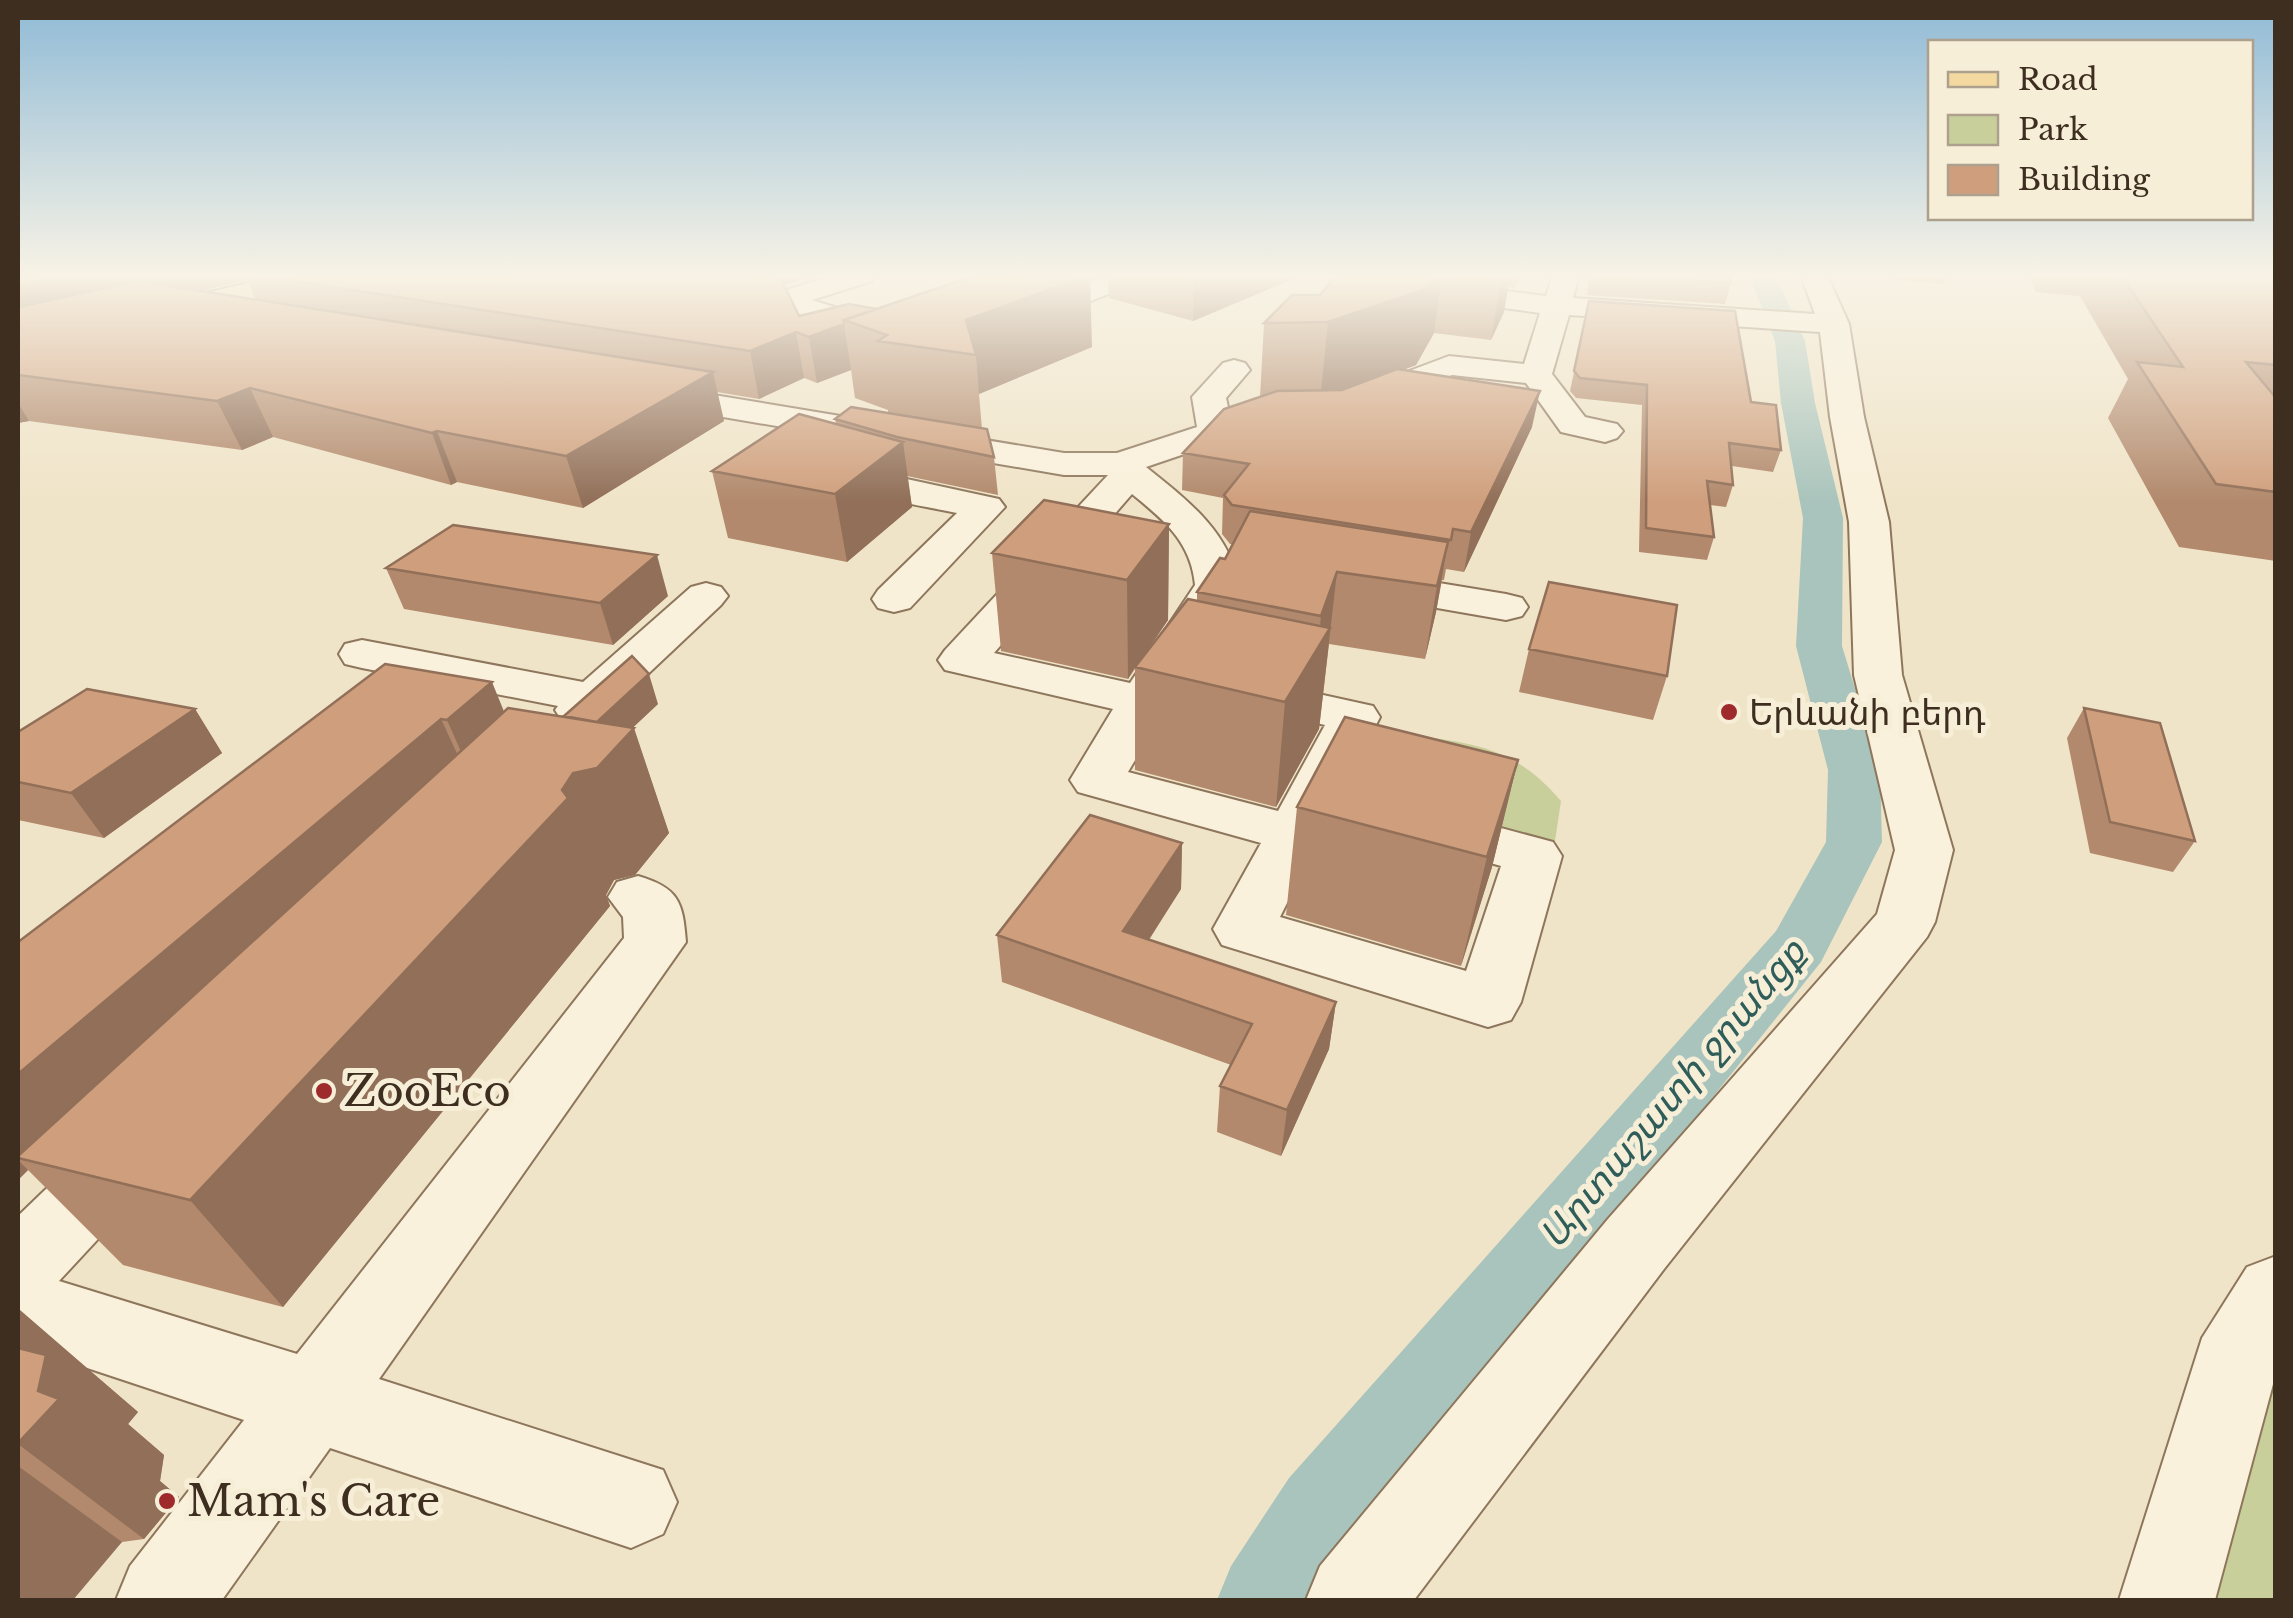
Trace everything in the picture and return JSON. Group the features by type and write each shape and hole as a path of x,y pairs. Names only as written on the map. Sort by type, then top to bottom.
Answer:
{"street":[{"path":"1536,375 1543,351"},
{"path":"1354,1600 1636,1244 1905,922 1924,850 1878,675 1870,522 1831,351"},
{"path":"610,388 1064,464 1125,469 1271,413 1316,414 1448,365 1536,375 1573,425 1605,431"},
{"path":"1216,433 1209,397 1234,370"},
{"path":"1357,370 1415,379"},
{"path":"762,414 730,435 893,488 985,507 894,599"},
{"path":"1125,469 1059,580 962,660 1151,688 1355,717 1306,815 1097,780 1151,688 1183,606 1216,586 1217,570 1228,561 1184,516 1125,469"},
{"path":"1321,577 1506,608"},
{"path":"549,738 706,596"},
{"path":"362,654 592,698"},
{"path":"164,1600 655,942 653,908 638,897"},
{"path":"18,1269 161,1123"},
{"path":"2167,1600 2232,1368 2276,1294"},
{"path":"18,1307 631,1502"}],"green space":[{"path":"1397,734 1487,749 1525,768 1561,801 1555,841 1377,794"},
{"path":"2275,1385 2275,1600 2210,1600 2262,1398"}],"building":[{"path":"18,351 577,351 713,372 566,456 432,433 250,388 217,401 18,375"},
{"path":"945,351 975,351 976,355"},
{"path":"1578,351 1742,351 1751,402 1776,405 1781,450 1729,443 1733,485 1707,481 1714,537 1646,528 1647,385 1580,378 1574,371"},
{"path":"2172,351 2276,351 2276,365 2246,362 2276,398 2276,492 2216,484 2137,362 2183,367"},
{"path":"1397,369 1540,391 1471,532 1453,529 1451,540 1232,505 1224,495 1249,464 1183,453 1224,409 1277,391 1342,390"},
{"path":"851,407 987,429 994,457 897,437 835,419"},
{"path":"799,414 903,442 835,494 712,471"},
{"path":"1044,500 1169,524 1127,580 992,553"},
{"path":"1250,511 1448,542 1437,586 1337,572 1321,616 1197,592 1220,558 1225,559"},
{"path":"453,525 657,555 600,603 386,568"},
{"path":"1549,582 1677,605 1667,676 1529,649"},
{"path":"1188,599 1330,628 1285,702 1135,667"},
{"path":"632,656 649,674 597,722 564,716"},
{"path":"385,664 492,682 447,720 441,719 18,1074 18,942"},
{"path":"87,689 195,709 71,793 18,782 18,732"},
{"path":"508,708 634,728 597,768 573,773 562,790 568,798 190,1200 18,1158 18,1156"},
{"path":"2084,708 2160,723 2195,841 2110,822"},
{"path":"1345,717 1518,760 1487,857 1297,807"},
{"path":"1090,815 1182,843 1123,931 1336,1002 1287,1110 1220,1086 1252,1024 997,935"},
{"path":"18,1348 46,1355 38,1391 59,1399 18,1443"}],"waterway":[{"name":"Արտաշատի ջրանցք","path":"1265,1600 1322,1511 1799,946 1854,842 1854,770 1819,646 1823,518 1798,403 1791,351"}],"place":[{"name":"Երևանի բերդ","path":"1729,712"},
{"name":"ZooEco","path":"324,1091"},
{"name":"Mam's Care","path":"167,1501"}]}
